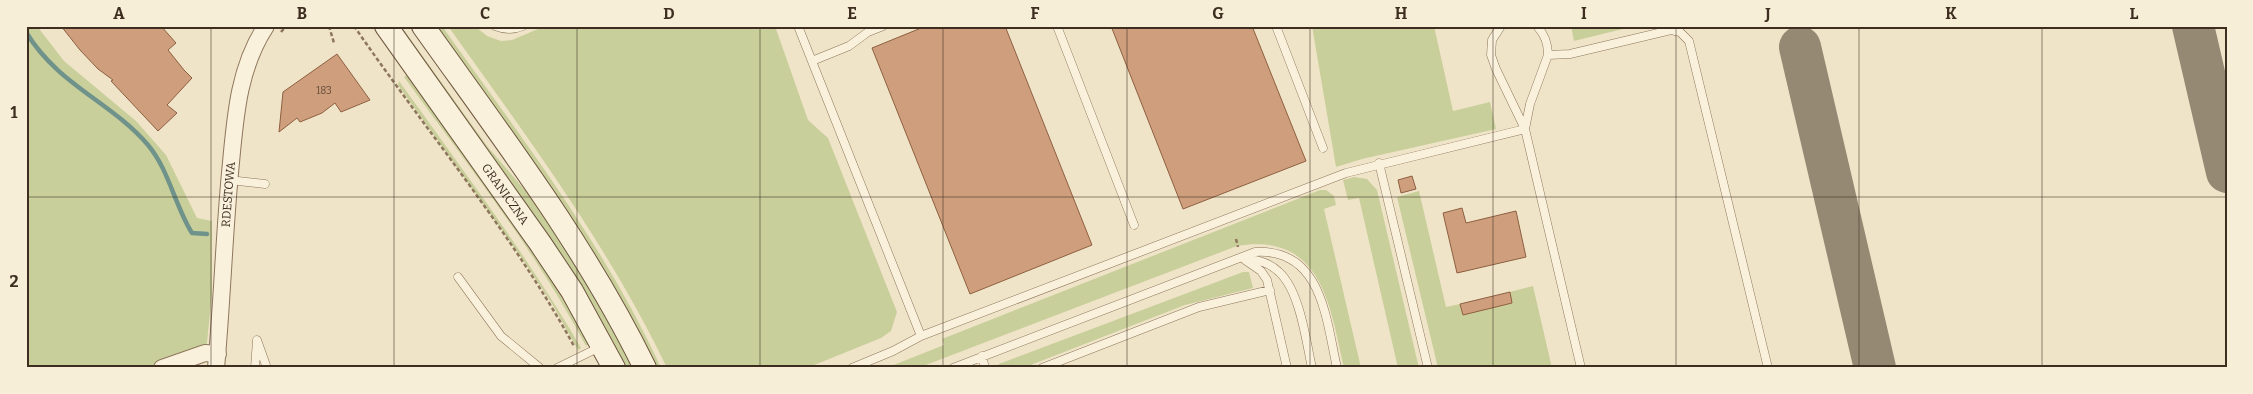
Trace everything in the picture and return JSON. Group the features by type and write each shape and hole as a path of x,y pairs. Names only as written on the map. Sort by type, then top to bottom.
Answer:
{"main road":[{"name":"GRANICZNA","path":"386,26 540,242 572,291 614,368"},
{"path":"422,26 563,224 628,332 645,368"}],"street":[{"name":"RDESTOWA","path":"217,361 229,180 240,86 248,60 269,28"},
{"path":"162,368 205,353 217,361"}],"lane":[{"path":"495,26 517,29 523,26"},
{"path":"798,26 921,336"},
{"path":"812,61 849,46 868,32 883,26"},
{"path":"1057,26 1134,225"},
{"path":"1276,26 1323,148"},
{"path":"1501,26 1492,40 1492,55 1496,69 1525,130 1581,368"},
{"path":"1525,130 1530,104 1548,55 1548,46 1544,35 1537,26"},
{"path":"1548,55 1570,54 1656,30 1675,30 1685,36 1692,47 1768,368"},
{"path":"852,368 893,351 921,336 1318,183 1379,163 1525,130"},
{"path":"1379,163 1428,368"},
{"path":"229,180 265,184"},
{"path":"953,368 1255,252 1267,251 1281,254 1292,260 1307,273 1316,287 1323,303 1337,368"},
{"path":"1241,258 1261,271 1270,290 1287,368"},
{"path":"1241,258 1258,260 1268,264 1287,281 1294,297 1312,368"},
{"path":"458,277 501,336 540,368"},
{"path":"1042,368 1199,307 1270,290"},
{"path":"255,368 257,340 267,368"},
{"path":"557,368 603,346"},
{"path":"982,356 986,368"}],"path":[{"path":"269,28 286,26"},
{"path":"329,26 334,43"},
{"path":"354,26 518,256 551,306 579,357"},
{"path":"392,80 396,77"}],"green space":[{"path":"26,26 37,26 64,61 136,121 166,155 197,218 212,221 212,293 207,343 205,346 145,368 26,368"},
{"path":"398,26 401,26 487,146 530,196 574,260 634,368 625,368 608,333"},
{"path":"435,26 442,26 560,192 614,278 661,368 656,368 608,278 553,192"},
{"path":"448,26 475,26 487,36 501,41 512,40 545,26 775,26 808,120 828,138 897,312 891,331 881,338 807,368 667,368 619,278 593,235 565,192"},
{"path":"1312,26 1434,26 1453,111 1490,102 1496,129 1362,159 1336,167"},
{"path":"1571,26 1635,26 1574,41"},
{"path":"408,74 565,300 589,344 586,346 566,310 523,242 404,77"},
{"path":"399,81 539,279 581,348 578,350 551,302 398,85"},
{"path":"1354,177 1367,179 1377,190 1419,368 1398,368 1359,198 1348,200 1343,180"},
{"path":"1320,190 1326,190 1334,196 1336,205 1324,209 1361,368 1344,368 1326,298 1317,278 1305,262 1288,250 1265,245 1237,246 918,368 886,368 944,345 942,339"},
{"path":"1419,191 1446,307 1460,304 1463,315 1512,303 1510,292 1533,286 1552,368 1438,368 1397,197"},
{"path":"1243,272 1249,272 1253,288 1185,305 1023,368 996,368 999,364"}],"building":[{"path":"61,26 161,26 176,43 168,50 192,78 167,105 177,113 158,131 111,81 113,80 98,69 80,50"},
{"path":"926,26 1005,26 1092,245 970,294 872,48"},
{"path":"1111,26 1252,26 1306,161 1183,209"},
{"path":"337,54 370,100 341,112 335,103 322,113 300,122 297,118 279,132 283,92"},
{"path":"1412,176 1416,189 1401,193 1398,180"},
{"path":"1462,208 1466,223 1516,211 1526,257 1457,273 1443,213"},
{"path":"1510,292 1512,303 1463,315 1460,304"}],"waterway":[{"path":"26,32 53,66 117,116 148,145 167,177 192,233 207,234"}],"taxiway":[{"path":"2193,26 2227,172"},
{"path":"1800,47 1875,368"}]}
